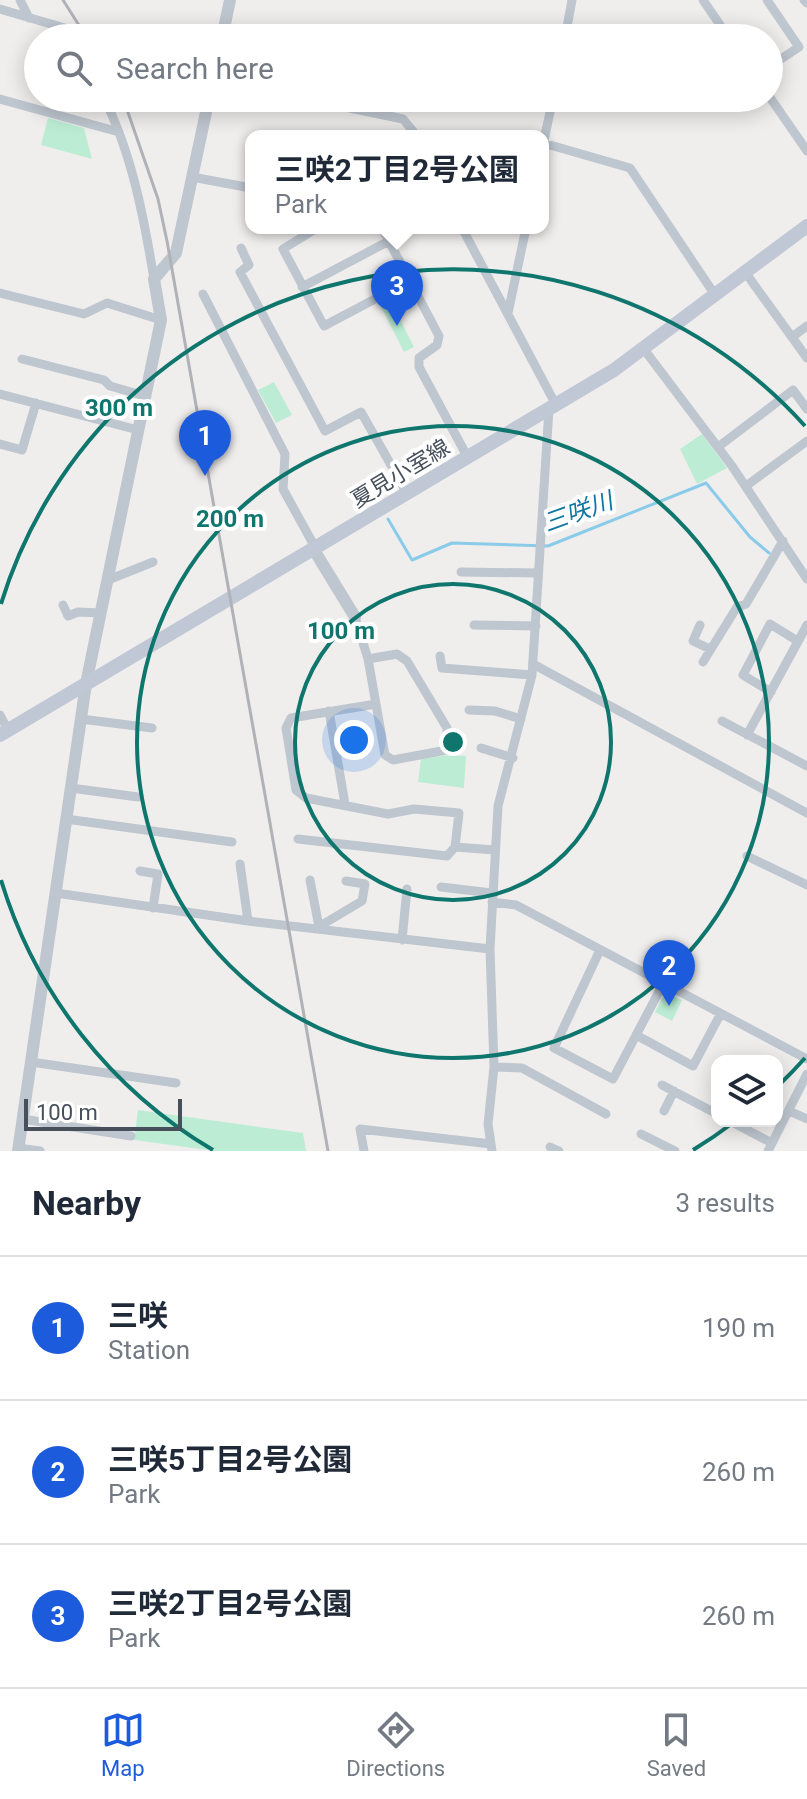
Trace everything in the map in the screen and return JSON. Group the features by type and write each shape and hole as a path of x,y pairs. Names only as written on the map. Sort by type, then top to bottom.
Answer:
{"main road":[{"name":"夏見小室線","path":"4,732 552,407 643,348 807,226"}],"street":[{"path":"20,0 29,18"},
{"path":"225,24 230,0"},
{"path":"568,24 572,0"},
{"path":"703,0 719,24"},
{"path":"767,0 799,47 783,58"},
{"path":"0,9 50,24"},
{"path":"0,99 24,106"},
{"path":"47,112 119,132"},
{"path":"40,1151 18,1149 22,1119 86,684 161,320 139,201 110,112"},
{"path":"154,279 176,253 206,112"},
{"path":"370,112 403,119 414,130"},
{"path":"780,112 807,151"},
{"path":"549,146 630,168 715,295"},
{"path":"192,177 245,187"},
{"path":"307,234 283,249 324,326 409,281"},
{"path":"385,234 439,336 437,345 419,358 419,367 468,458"},
{"path":"364,1151 360,1129 491,1147 488,1114 494,1067 490,949 498,806 513,758 532,675 552,407 508,313 495,295 465,234"},
{"path":"508,313 525,234"},
{"path":"302,287 389,241"},
{"path":"241,248 249,265 240,272 325,431 361,412 408,495"},
{"path":"745,272 807,358"},
{"path":"0,293 84,314 107,303 161,320"},
{"path":"203,294 285,454 283,489 355,617 368,659 388,758 447,750 447,728 407,661 397,654 368,659"},
{"path":"792,337 807,326"},
{"path":"643,348 746,486 807,579"},
{"path":"22,359 104,380 110,386 145,396"},
{"path":"718,447 793,390 807,409"},
{"path":"0,394 138,430"},
{"path":"0,444 22,450 36,403"},
{"path":"746,486 807,441"},
{"path":"703,662 737,607 746,604 783,541"},
{"path":"108,580 153,562"},
{"path":"461,572 538,573"},
{"path":"63,605 68,616 78,612 101,613"},
{"path":"771,692 743,675 770,624 796,640"},
{"path":"474,625 536,626"},
{"path":"700,625 693,641 710,649"},
{"path":"747,735 796,640 807,625"},
{"path":"440,656 442,668 532,675"},
{"path":"533,664 807,813"},
{"path":"298,839 447,856 455,847 459,813 414,809 388,814 299,795 293,775 287,723 291,718 376,704"},
{"path":"469,710 495,711 521,719"},
{"path":"329,711 345,804"},
{"path":"0,715 4,732"},
{"path":"81,719 152,728"},
{"path":"722,721 807,766"},
{"path":"481,748 513,758"},
{"path":"71,788 138,797"},
{"path":"66,819 232,842"},
{"path":"455,847 495,850"},
{"path":"747,856 807,885"},
{"path":"240,864 248,921"},
{"path":"140,871 158,874 153,908"},
{"path":"310,880 317,928"},
{"path":"317,928 362,901 365,884 346,881"},
{"path":"441,887 516,905 807,1059"},
{"path":"402,940 407,889"},
{"path":"56,893 248,921 490,949"},
{"path":"600,950 554,1048 613,1079 663,984"},
{"path":"636,1035 693,1066 720,1015"},
{"path":"31,1062 176,1083"},
{"path":"494,1067 522,1068 606,1114"},
{"path":"739,1127 770,1147 807,1074"},
{"path":"662,1085 711,1111"},
{"path":"664,1111 674,1091"},
{"path":"789,1111 807,1119"},
{"path":"22,1119 131,1136"},
{"path":"641,1134 675,1151"}],"green space":[{"path":"48,118 84,128 92,159 41,145"},
{"path":"390,300 414,347 404,352 380,305"},
{"path":"274,382 292,415 276,423 258,390"},
{"path":"702,434 727,468 697,484 680,449"},
{"path":"466,756 464,788 418,782 421,759"},
{"path":"673,996 682,1000 672,1021 655,1012 662,998"},
{"path":"138,1110 303,1133 306,1151 215,1151 134,1140"}],"waterway":[{"name":"三咲川","path":"388,519 412,560 452,543 548,546 706,483 750,537 769,553"}],"railway":[{"path":"63,0 78,24"},
{"path":"128,112 158,199 167,241 328,1151"}],"place":[{"name":"三咲2丁目2号公園","path":"397,326"},
{"name":"三咲","path":"205,476"},
{"name":"三咲5丁目2号公園","path":"669,1006"}]}
